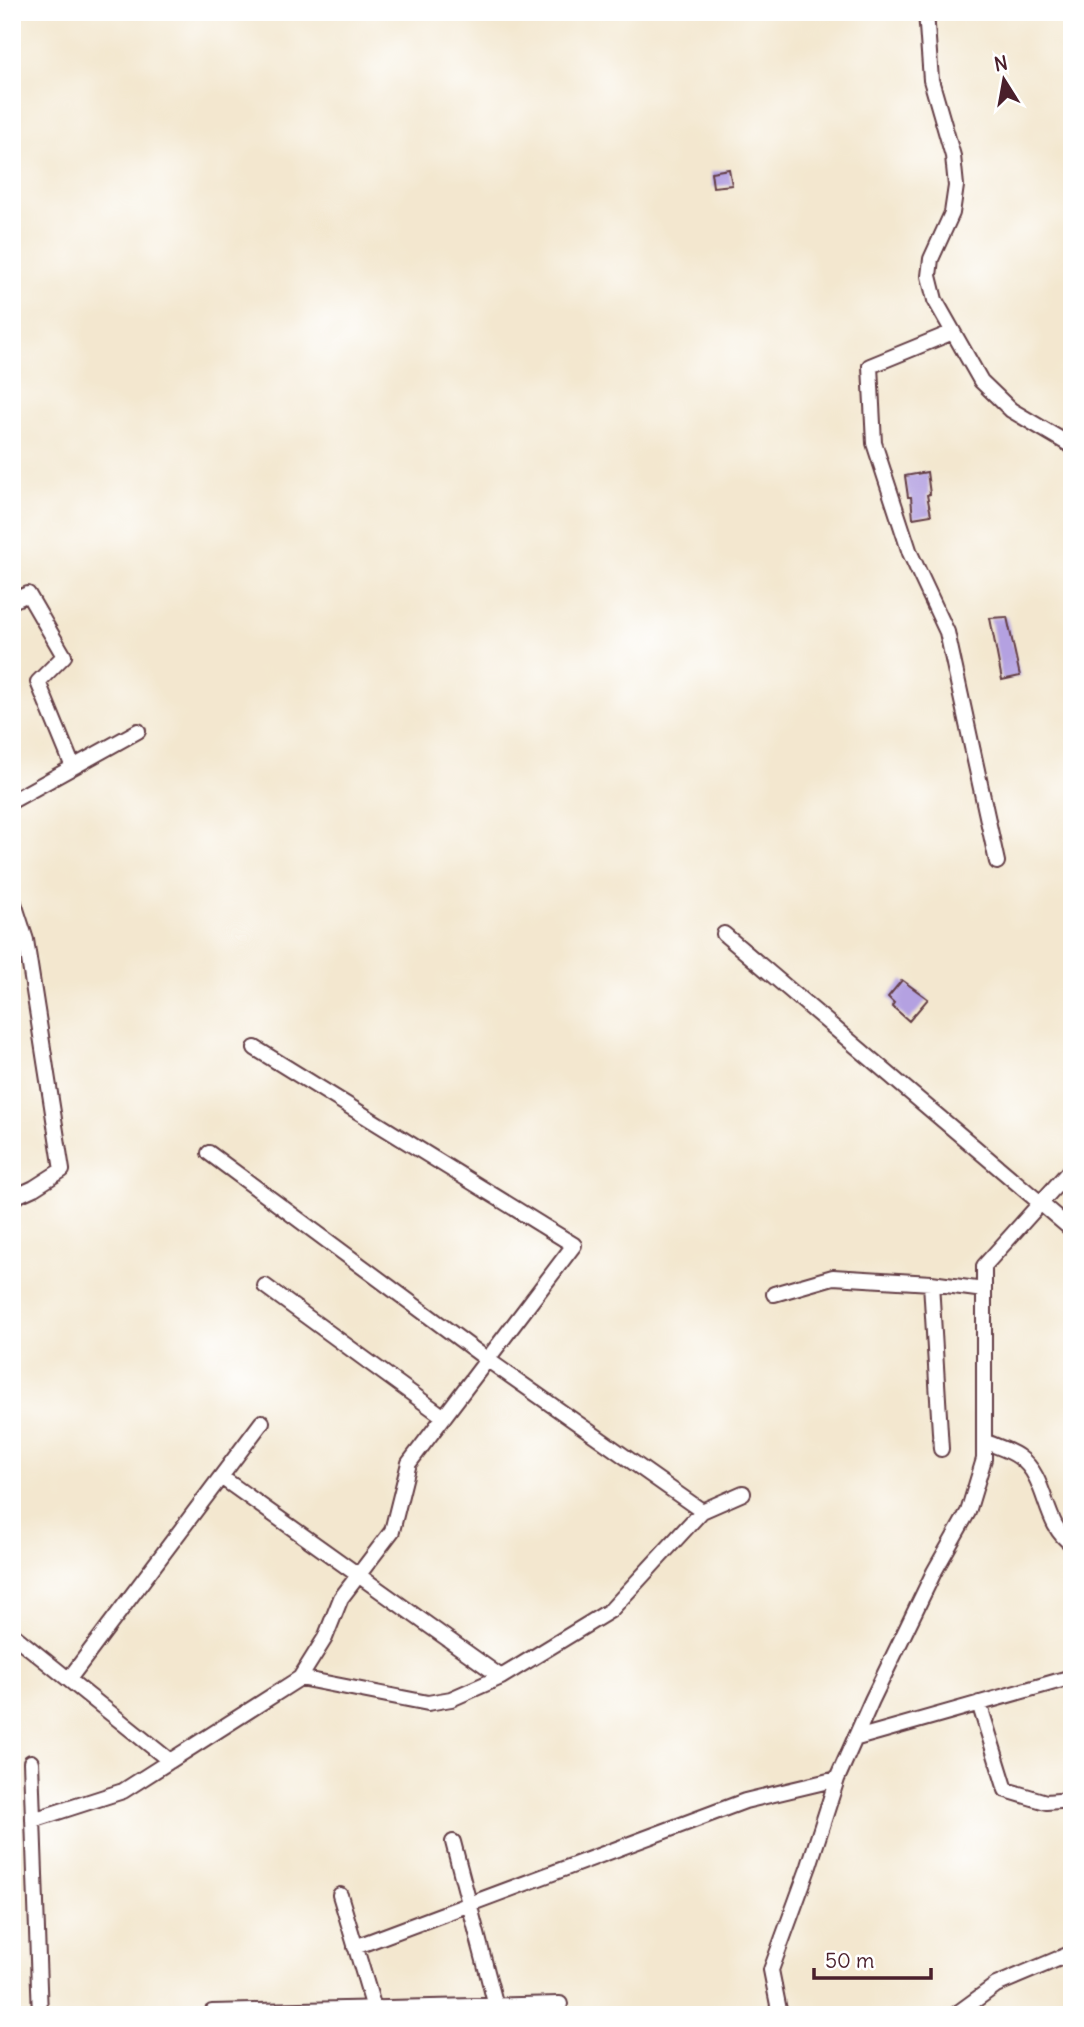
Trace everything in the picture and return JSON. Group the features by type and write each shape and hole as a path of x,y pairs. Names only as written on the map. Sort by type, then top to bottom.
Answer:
{"street":[{"path":"926,12 931,80 953,156 956,186 952,213 932,259 929,276 935,300 981,381 1011,410 1072,446"},
{"path":"953,332 870,366 874,443 910,553 947,632 996,862"},
{"path":"12,601 28,594 64,656 38,682 73,767"},
{"path":"12,801 138,731"},
{"path":"12,897 26,940 62,1170 12,1198"},
{"path":"723,934 1072,1230"},
{"path":"33,1820 123,1791 300,1678 325,1639 341,1598 392,1531 409,1464 574,1245 255,1048"},
{"path":"209,1153 488,1360 702,1511"},
{"path":"780,2015 771,1970 837,1779 934,1572 968,1513 984,1459 984,1266 1072,1168"},
{"path":"774,1294 833,1277 931,1283 984,1290"},
{"path":"931,1283 941,1449"},
{"path":"265,1286 444,1418"},
{"path":"69,1679 262,1422"},
{"path":"984,1441 1019,1457 1037,1476 1061,1537 1072,1544"},
{"path":"221,1477 501,1678"},
{"path":"300,1678 428,1703 451,1699 501,1678 611,1610 702,1511 743,1493"},
{"path":"12,1634 170,1761"},
{"path":"857,1738 1072,1677"},
{"path":"979,1703 1006,1790 1046,1802 1072,1800"},
{"path":"31,1762 40,2015"},
{"path":"355,1947 746,1801 837,1779"},
{"path":"453,1842 497,2010"},
{"path":"340,1895 375,2012"},
{"path":"956,2015 996,1985 1072,1953"},
{"path":"212,2012 497,2010 560,2004"}],"building":[{"path":"729,169 732,185 713,187 711,172"},
{"path":"927,472 930,494 927,495 931,515 913,518 905,476"},
{"path":"1007,617 1020,676 1002,680 990,618"},
{"path":"902,980 928,999 909,1021 892,1006 894,1003 888,997"}]}
